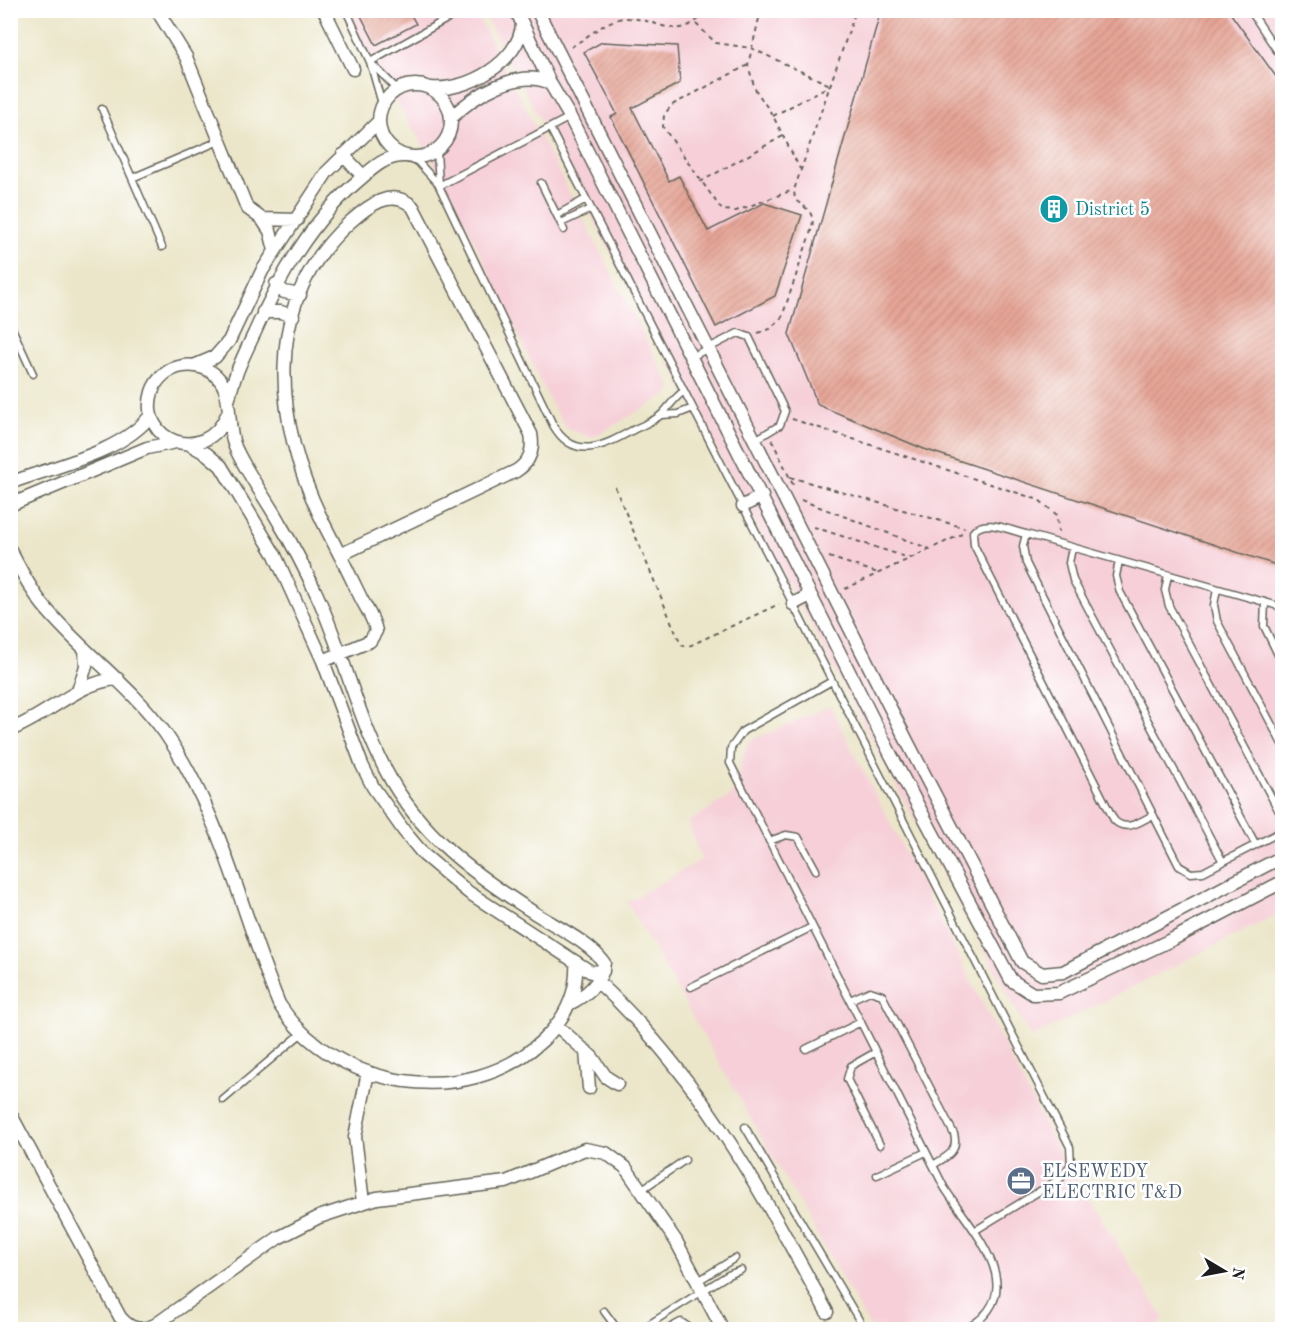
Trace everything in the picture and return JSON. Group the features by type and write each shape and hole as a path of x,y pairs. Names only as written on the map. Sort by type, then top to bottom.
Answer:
{"street":[{"path":"157,10 186,57 242,200 253,214 262,219 270,231 275,250"},
{"path":"324,10 353,69"},
{"path":"516,10 550,83 570,117 891,755 993,950 1017,986 1041,996 1059,993 1173,939 1282,882"},
{"path":"537,10 909,745 1027,967 1042,974 1063,972 1282,857"},
{"path":"405,156 385,142 378,122 382,104 398,89 420,85 431,88 458,86 507,59 517,47 523,23"},
{"path":"451,118 469,102 518,78 535,77 550,83"},
{"path":"11,507 147,448 213,436 228,409 239,363 276,284 332,204 387,158 405,156 419,158 437,150 448,136 451,118 445,100 431,88"},
{"path":"196,365 215,357 229,341 275,250 327,172 378,122"},
{"path":"343,155 363,176"},
{"path":"316,190 321,198 332,204"},
{"path":"323,661 370,641 376,631 340,555 304,477 285,410 283,371 293,316 300,295 326,249 350,222 385,199 403,199 413,207 531,434 533,443 529,459 516,471 340,555"},
{"path":"262,219 297,220"},
{"path":"647,271 664,261"},
{"path":"276,284 284,292 300,295"},
{"path":"263,312 281,312 293,316"},
{"path":"569,1004 589,991 600,976 602,959 572,936 486,882 442,847 416,816 387,773 369,734 318,597 298,557 237,451 226,389 219,378 196,365 183,365 170,370 160,378 153,389 151,415 156,427 215,459 228,476 275,555 323,661 351,740 373,787 404,831 430,861 468,892 600,976 663,1048 717,1121 762,1193 827,1312"},
{"path":"10,483 123,440 141,427 151,415"},
{"path":"743,506 762,496"},
{"path":"10,550 42,604 118,680 166,735 209,810 279,1004 302,1033 330,1055 368,1072 408,1082 426,1083 481,1076 525,1055 556,1025 569,1004 576,979 576,962"},
{"path":"792,601 810,595"},
{"path":"78,691 86,666 85,649"},
{"path":"10,730 43,715 78,691 99,681 118,680"},
{"path":"891,755 909,745"},
{"path":"430,861 442,847"},
{"path":"1162,920 1173,939"},
{"path":"556,1025 586,1051 606,1077 617,1084"},
{"path":"586,1051 590,1088"},
{"path":"363,1202 355,1137 368,1072"},
{"path":"10,1113 120,1317 136,1329 155,1325 278,1238 298,1227 377,1198 496,1184 585,1149 606,1153 625,1167 676,1241 723,1329"},
{"path":"360,1174 377,1198"}],"lane":[{"path":"346,10 370,62 382,104"},
{"path":"370,62 463,10"},
{"path":"1250,10 1282,58"},
{"path":"370,62 398,89"},
{"path":"102,109 162,247"},
{"path":"439,186 570,117"},
{"path":"550,128 1070,1147 1071,1164 1061,1178 976,1230"},
{"path":"132,178 219,141"},
{"path":"437,150 439,186"},
{"path":"405,156 418,162 439,186 553,425 562,438 584,448 605,445 661,415 678,414 693,408"},
{"path":"541,183 563,227 591,209"},
{"path":"556,215 586,199"},
{"path":"10,324 33,374"},
{"path":"691,357 738,333 749,337 784,407 785,416 780,425 755,441"},
{"path":"661,415 671,401 684,391"},
{"path":"1153,815 1129,826 1121,826 1114,820 972,537 975,529 982,524 1026,534 1282,607"},
{"path":"1026,534 1023,546 1026,563 1182,870 1197,874 1282,831"},
{"path":"1072,548 1069,563 1073,580 1223,862"},
{"path":"1119,561 1116,576 1120,592 1256,845"},
{"path":"1168,575 1165,590 1169,606 1282,817"},
{"path":"1217,588 1214,605 1217,621 1282,744"},
{"path":"1265,602 1264,626 1282,663"},
{"path":"832,681 743,731 731,748 732,770 926,1152 955,1204 976,1230 994,1268 996,1285 992,1302 984,1317 964,1329"},
{"path":"769,841 786,835 798,837 816,870"},
{"path":"691,987 813,927"},
{"path":"850,1000 870,991 882,995 948,1124 955,1138 955,1146 949,1155 933,1165"},
{"path":"806,1049 861,1022"},
{"path":"223,1100 302,1033"},
{"path":"876,1052 851,1066 847,1079 879,1145"},
{"path":"745,1127 865,1329"},
{"path":"877,1175 926,1152"},
{"path":"640,1191 685,1160"},
{"path":"640,1329 701,1286 735,1258"},
{"path":"701,1286 741,1270"},
{"path":"604,1311 618,1329"},
{"path":"668,1329 681,1322 693,1329"}],"path":[{"path":"560,54 611,22 627,18 680,30 696,24 707,10"},
{"path":"761,10 748,64 755,89 773,116 800,169"},
{"path":"832,10 854,16"},
{"path":"749,337 770,329 782,317 814,219 809,210 795,200 794,190 854,16 861,10"},
{"path":"696,24 716,43 751,48 830,85"},
{"path":"748,64 672,105 664,115 663,127 722,210 736,211 794,190"},
{"path":"773,116 830,85"},
{"path":"700,182 783,136"},
{"path":"785,416 1039,501 1057,515 1059,526 1056,543"},
{"path":"789,477 970,530 832,594"},
{"path":"615,487 681,645 687,647 792,601"},
{"path":"801,500 930,549"},
{"path":"813,527 909,558"},
{"path":"827,556 878,573"}],"shaded area":[{"path":"342,11 475,11 673,391 592,438 566,428 551,404 451,192"},
{"name":"District 5","path":"482,11 1282,11 1282,912 1031,1038"},
{"path":"830,706 1060,1154 1165,1320 1149,1330 871,1329 627,902 701,860 688,822 731,796 748,742"}],"building":[{"path":"358,10 408,10 416,24 376,45"},
{"name":"District 5","path":"881,10 1228,10 1282,85 1282,567 924,449 818,405 789,334"},
{"path":"602,42 677,46 680,83 632,108 669,181 679,176 708,231 764,203 802,215 775,296 716,327 611,117 617,114 584,52"}],"place":[{"name":"District 5","path":"1054,209"},
{"name":"ELSEWEDY ELECTRIC T&D","path":"1021,1181"}]}
